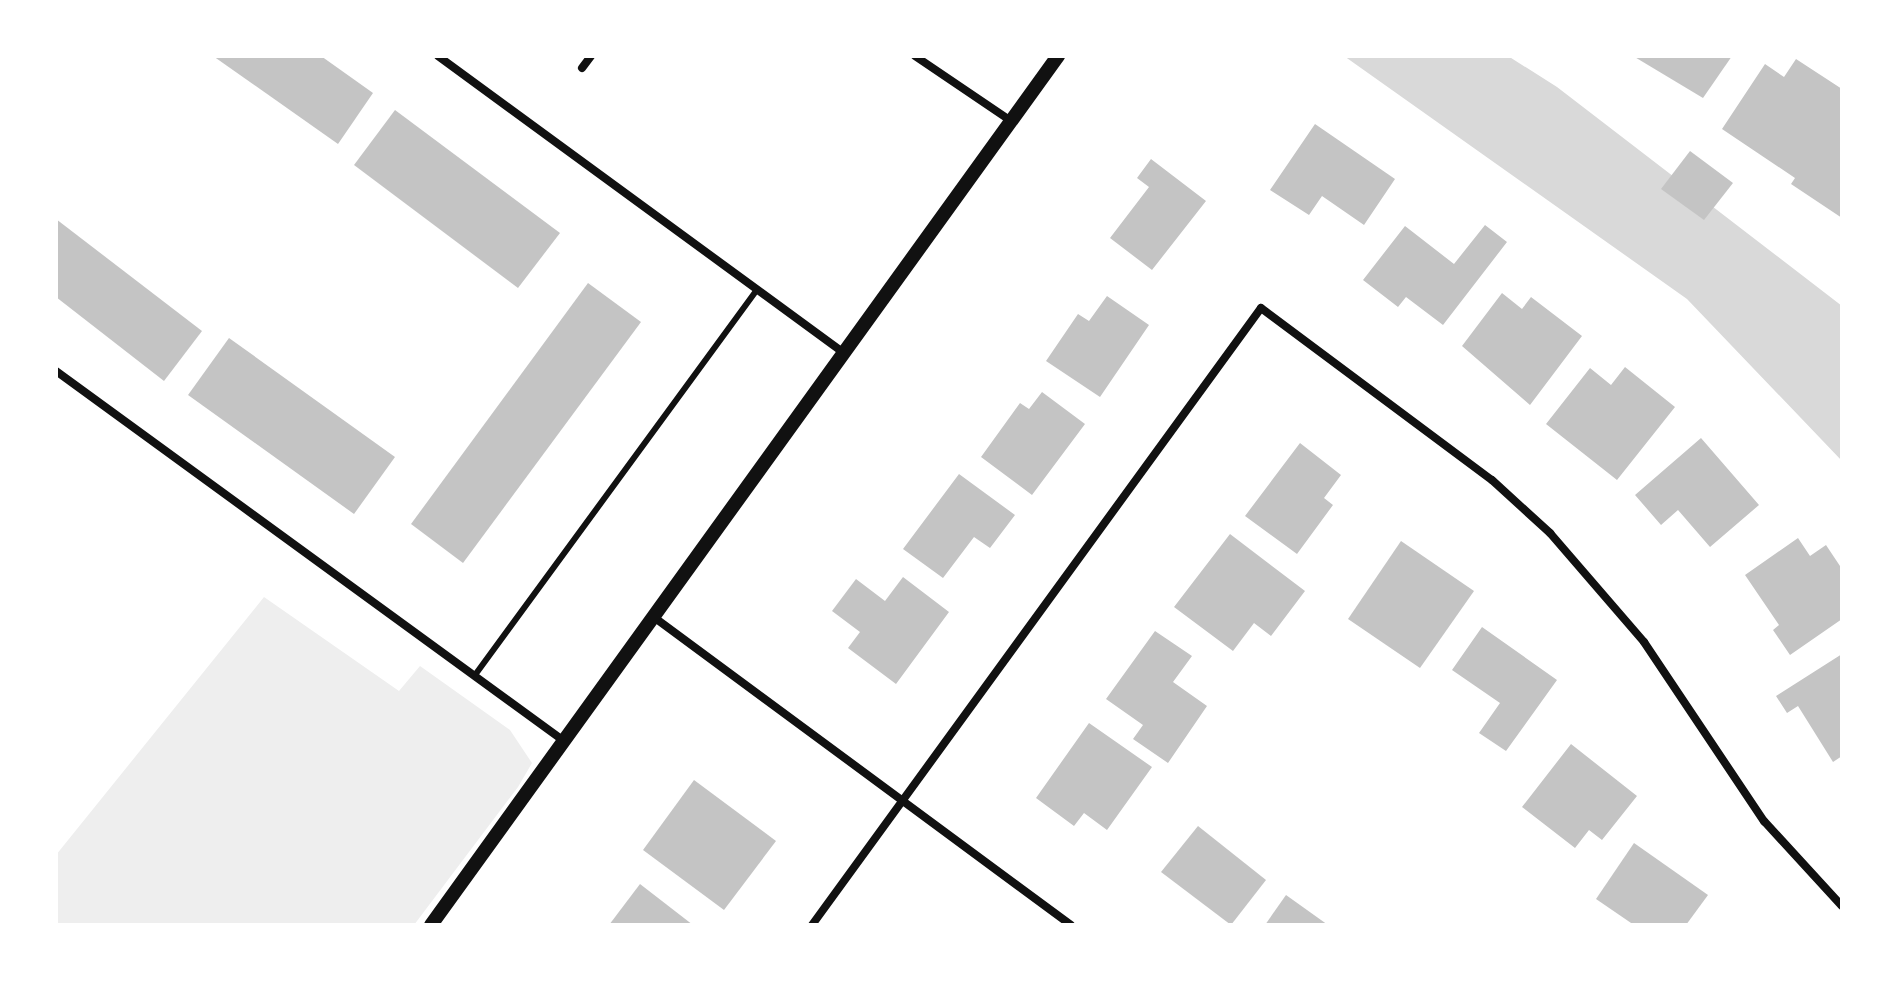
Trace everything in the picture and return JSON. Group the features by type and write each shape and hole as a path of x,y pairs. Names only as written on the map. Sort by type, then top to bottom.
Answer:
{"street":[{"path":"438,56 846,354"},
{"path":"582,68 591,56"},
{"path":"915,56 1011,121"},
{"path":"431,925 846,354 1058,56"},
{"path":"812,925 1261,308 1492,480 1550,533 1644,642 1764,821 1842,906"},
{"path":"56,371 564,741"},
{"path":"655,618 1071,925"}],"lane":[{"path":"475,675 757,289"}],"shaded area":[{"path":"1344,56 1508,56 1557,87 1842,306 1842,461 1687,299"},
{"path":"264,597 399,691 420,666 510,730 532,763 518,787 414,925 56,925 56,855"}],"building":[{"path":"213,56 321,56 373,93 338,144"},
{"path":"1633,56 1732,56 1703,98"},
{"path":"1796,59 1842,89 1842,218 1791,184 1795,178 1722,129 1765,64 1784,77"},
{"path":"395,110 560,233 518,288 354,165"},
{"path":"1315,124 1395,179 1364,225 1322,196 1309,215 1270,190"},
{"path":"1690,151 1733,183 1704,220 1661,189"},
{"path":"1151,159 1206,201 1152,270 1110,238 1149,187 1137,178"},
{"path":"56,219 202,331 164,381 56,297"},
{"path":"1485,225 1507,242 1443,325 1406,297 1398,307 1363,280 1405,226 1454,264"},
{"path":"588,283 641,322 463,563 411,524"},
{"path":"1502,293 1522,309 1531,297 1582,336 1530,405 1462,346"},
{"path":"1107,296 1149,325 1100,397 1046,361 1078,314 1089,321"},
{"path":"229,338 395,457 354,514 188,395"},
{"path":"1625,367 1675,407 1617,480 1546,424 1590,368 1611,385"},
{"path":"1042,392 1085,424 1032,495 981,457 1020,403 1029,409"},
{"path":"1701,438 1759,505 1710,547 1678,510 1661,525 1635,495"},
{"path":"1300,443 1341,475 1324,498 1333,505 1297,554 1245,516"},
{"path":"959,474 1015,515 990,548 974,537 943,578 903,549"},
{"path":"1230,534 1305,591 1271,636 1254,623 1233,651 1174,607"},
{"path":"1798,538 1810,556 1826,545 1842,569 1842,619 1790,655 1773,630 1779,625 1745,575"},
{"path":"1401,541 1474,591 1420,668 1348,619"},
{"path":"903,577 949,612 896,684 848,648 860,632 832,611 856,579 885,601"},
{"path":"1482,627 1557,680 1506,751 1479,733 1500,703 1452,670"},
{"path":"1155,631 1192,656 1173,682 1207,706 1168,763 1133,739 1143,725 1106,699"},
{"path":"1842,654 1842,756 1833,762 1798,706 1787,713 1776,696"},
{"path":"1089,723 1152,767 1107,830 1084,813 1074,826 1036,798"},
{"path":"1571,744 1637,796 1602,840 1589,830 1575,848 1522,807"},
{"path":"694,780 776,841 724,910 643,850"},
{"path":"1198,826 1266,880 1231,925 1161,872"},
{"path":"1634,843 1708,895 1686,925 1634,925 1596,899"},
{"path":"640,884 693,925 609,925"},
{"path":"1286,895 1328,925 1265,925"}]}
